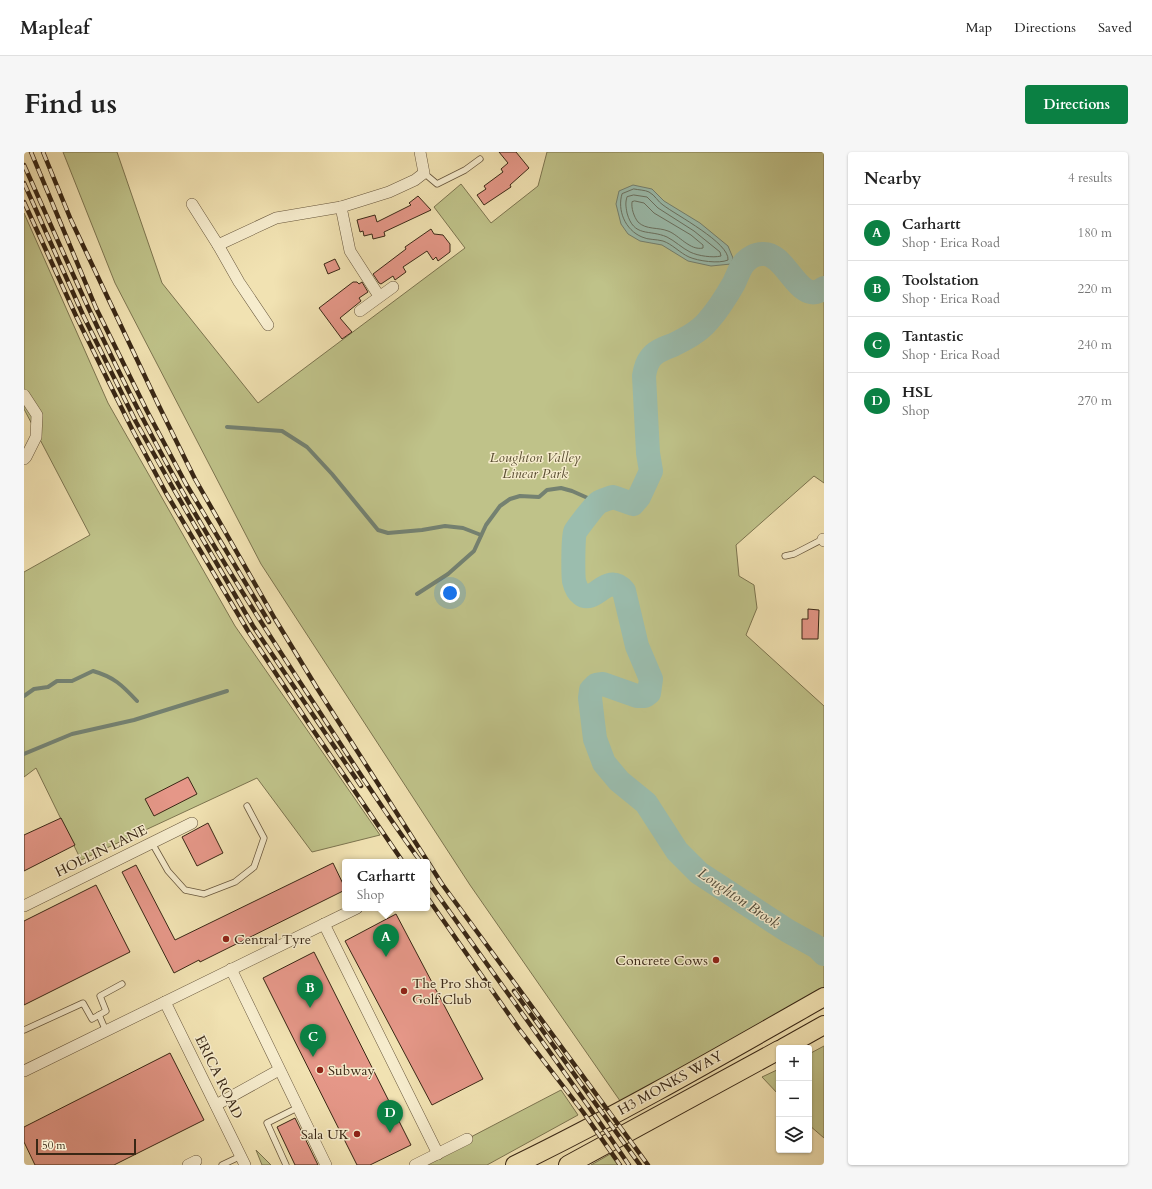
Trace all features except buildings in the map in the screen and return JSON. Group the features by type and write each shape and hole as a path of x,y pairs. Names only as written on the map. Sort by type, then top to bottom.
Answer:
{"main road":[{"name":"H3 MONKS WAY","path":"515,1165 550,1148 691,1072 824,997"},
{"path":"788,1045 824,1025"},
{"name":"H3 MONKS WAY","path":"568,1165 776,1052"}],"street":[{"path":"218,245 276,218 341,207 389,192 415,180 424,173 420,152"},
{"path":"192,204 239,282 268,326"},
{"path":"341,207 350,251 379,296"},
{"path":"360,311 393,287"},
{"path":"24,395 37,415 36,436 26,458 24,459"},
{"name":"HOLLIN LANE","path":"24,906 192,823"},
{"path":"24,1071 351,911"},
{"path":"324,924 438,1154"},
{"path":"231,969 326,1165"},
{"name":"ERICA ROAD","path":"165,1002 243,1160"},
{"path":"216,1105 279,1070"},
{"path":"415,1165 467,1140"}],"lane":[{"path":"424,173 437,184 465,170 480,159"},
{"path":"785,556 794,554 824,540"},
{"path":"152,843 168,871 185,890 204,894 235,882 254,867 264,838 247,806"},
{"path":"24,1030 83,1003 92,1019 106,1012 100,996 122,984"},
{"path":"99,1015 106,1031"},
{"path":"286,1165 267,1123 299,1107"},
{"path":"222,1165 243,1160"}],"green space":[{"name":"Loughton Valley Linear Park","path":"63,152 117,152 162,283 258,403 465,248 434,207 461,184 491,223 538,186 547,152 824,152 824,483 814,476 736,545 739,576 754,585 757,608 746,635 824,706 824,997 625,1108 470,885 261,564 115,283"},
{"path":"24,213 108,403 235,626 380,835 312,852 257,778 81,860 36,768 24,777 24,572 90,535 24,409"},
{"path":"824,1046 824,1138 812,1128 812,1052"},
{"path":"776,1070 776,1092 762,1077"},
{"path":"561,1090 578,1115 487,1165 415,1165 467,1139"},
{"path":"256,1150 271,1165 262,1165"},
{"path":"612,1153 620,1165 591,1165"}],"water":[{"path":"633,185 652,189 664,201 700,223 728,246 733,258 731,264 711,266 688,261 662,245 640,241 628,234 621,224 616,204 619,191"}],"waterway":[{"name":"Loughton Brook","path":"824,288 815,292 807,291 779,261 771,255 755,255 743,264 725,298 704,325 687,338 660,350 652,356 647,365 644,376 648,453 651,471 639,497 633,504 613,497 603,500 593,508 575,532 573,563 574,581 577,590 581,594 586,596 591,595 607,586 612,585 618,586 624,591 637,646 651,679 649,693 645,696 637,696 603,684 596,685 591,690 590,698 595,739 604,763 619,781 646,803 677,851 699,873 788,931 817,947 824,954"},
{"path":"227,427 282,431 307,447 332,474 378,530 388,533 445,526 463,528 481,535"},
{"path":"417,594 448,574 474,551 486,525 500,506 510,499 520,496 539,497 547,490 561,488 572,491 599,503"},
{"path":"24,696 34,689 48,687 57,681 72,681 93,671 107,676 117,682 137,701"},
{"path":"24,754 72,734 134,720 227,691"}],"railway":[{"path":"31,152 96,308 147,411 186,484 269,622"},
{"path":"43,152 71,220 195,479 275,619 317,688 426,859"},
{"path":"24,165 111,355 162,455 204,529 271,637 368,786 419,859"},
{"path":"24,183 83,315 136,422 253,626 361,786"},
{"path":"24,202 77,318 132,429 166,493 248,631 401,859"},
{"path":"430,865 442,884 648,1165"},
{"path":"430,884 629,1165"},
{"path":"430,901 519,1029 583,1112 620,1165"},
{"path":"514,991 640,1165"}],"place":[{"name":"Central Tyre","path":"226,939"},
{"name":"Carhartt","path":"386,957"},
{"name":"Concrete Cows","path":"716,960"},
{"name":"The Pro Shot Golf Club","path":"404,991"},
{"name":"Toolstation","path":"310,1008"},
{"name":"Tantastic","path":"313,1057"},
{"name":"Subway","path":"320,1070"},
{"name":"HSL","path":"390,1133"},
{"name":"Sala UK","path":"357,1134"}]}
